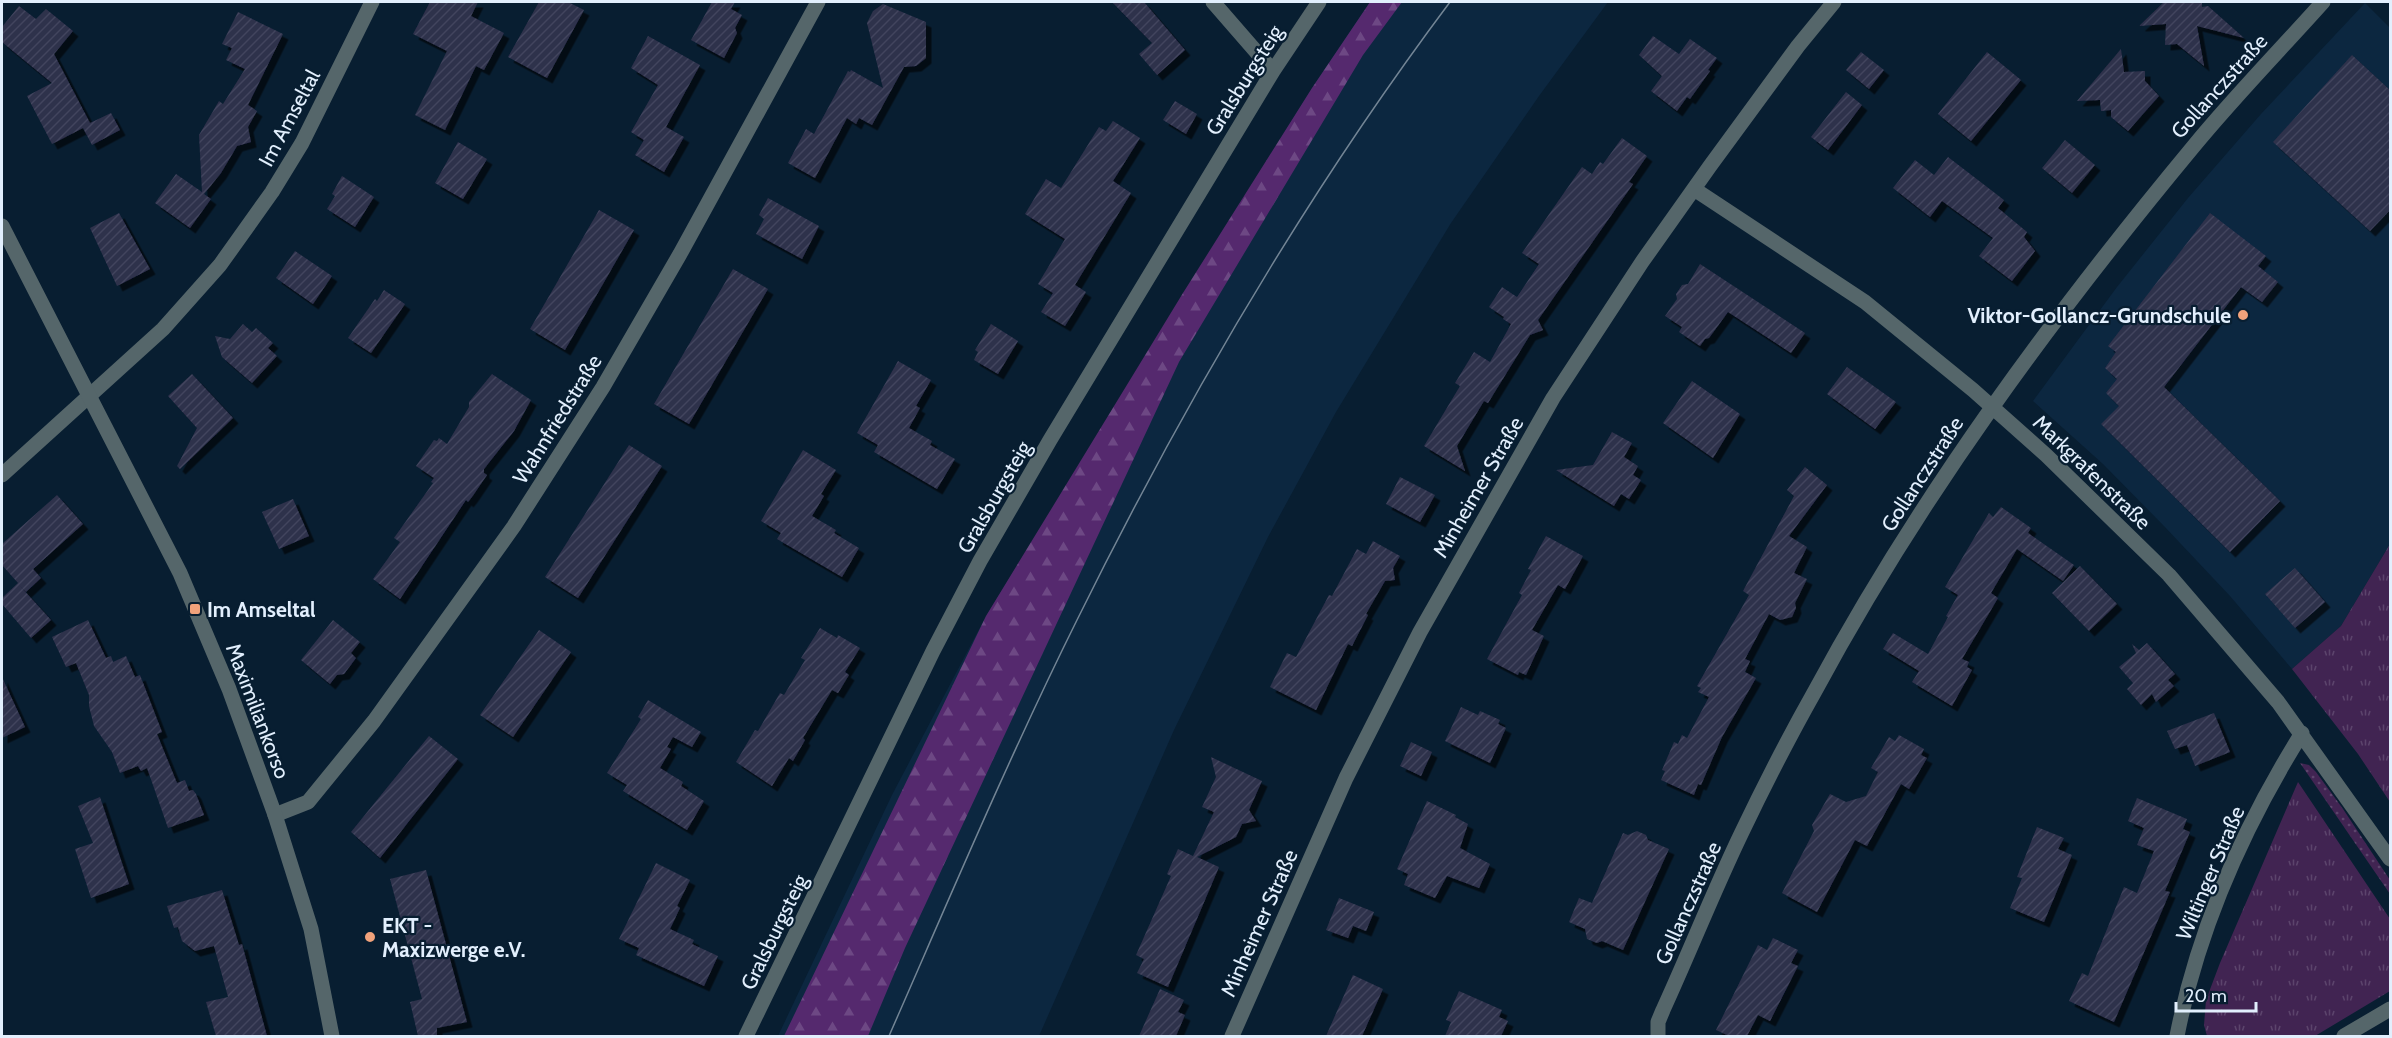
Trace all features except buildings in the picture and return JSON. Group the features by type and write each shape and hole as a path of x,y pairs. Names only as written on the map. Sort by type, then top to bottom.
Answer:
{"street":[{"name":"Im Amseltal","path":"2,475 163,329 220,265 272,192 302,143 372,2"},
{"name":"Wahnfriedstraße","path":"275,815 308,802 374,721 514,526 608,378 675,264 818,2"},
{"path":"1213,2 1273,71"},
{"name":"Gralsburgsteig","path":"746,1036 933,651 981,561 1050,440 1273,71 1319,2"},
{"name":"Minheimer Straße","path":"1232,1036 1346,778 1420,632 1553,398 1642,262 1736,129 1834,2"},
{"name":"Gollanczstraße","path":"1657,1035 1663,1010 1742,832 1814,692 1892,560 1992,406 2079,287 2194,145 2323,2"},
{"name":"Markgrafenstraße","path":"1694,189 1865,302 1992,406 2046,455 2169,575 2278,702 2391,858"},
{"name":"Maximiliankorso","path":"2,226 180,573 229,689 275,815 310,928 332,1036"},
{"name":"Wiltinger Straße","path":"2177,1036 2182,1009 2204,933 2232,864 2260,808 2302,734"},
{"path":"2344,1036 2391,1009"}],"shaded area":[{"path":"1370,2 1608,2 1539,96 1451,223 1336,412 1268,537 1174,730 1039,1036 778,1036 892,795 986,616 1312,88"},
{"name":"Viktor-Gollancz-Grundschule","path":"2365,3 2390,28 2390,544 2341,626 2292,669 2230,596 2164,526 2103,464 2033,401 2117,287 2188,198 2261,114"}],"green space":[{"path":"1370,2 1402,2 1363,55 1179,362 905,948 868,1036 784,1036 986,616 1183,293 1312,88"},
{"path":"2390,544 2390,802 2358,754 2292,669 2341,626"},
{"path":"2300,763 2309,765 2316,772 2343,809 2390,880 2390,894"},
{"path":"2298,782 2390,919 2390,991 2315,1036 2207,1036 2204,1025 2206,1000"}],"tram line":[{"path":"889,1036 1028,723 1077,620 1160,460 1249,302 1297,225 1346,149 1450,2"}],"place":[{"name":"Viktor-Gollancz-Grundschule","path":"2243,315"},
{"name":"Im Amseltal","path":"195,609"},
{"name":"EKT - Maxizwerge e.V.","path":"370,937"}]}
